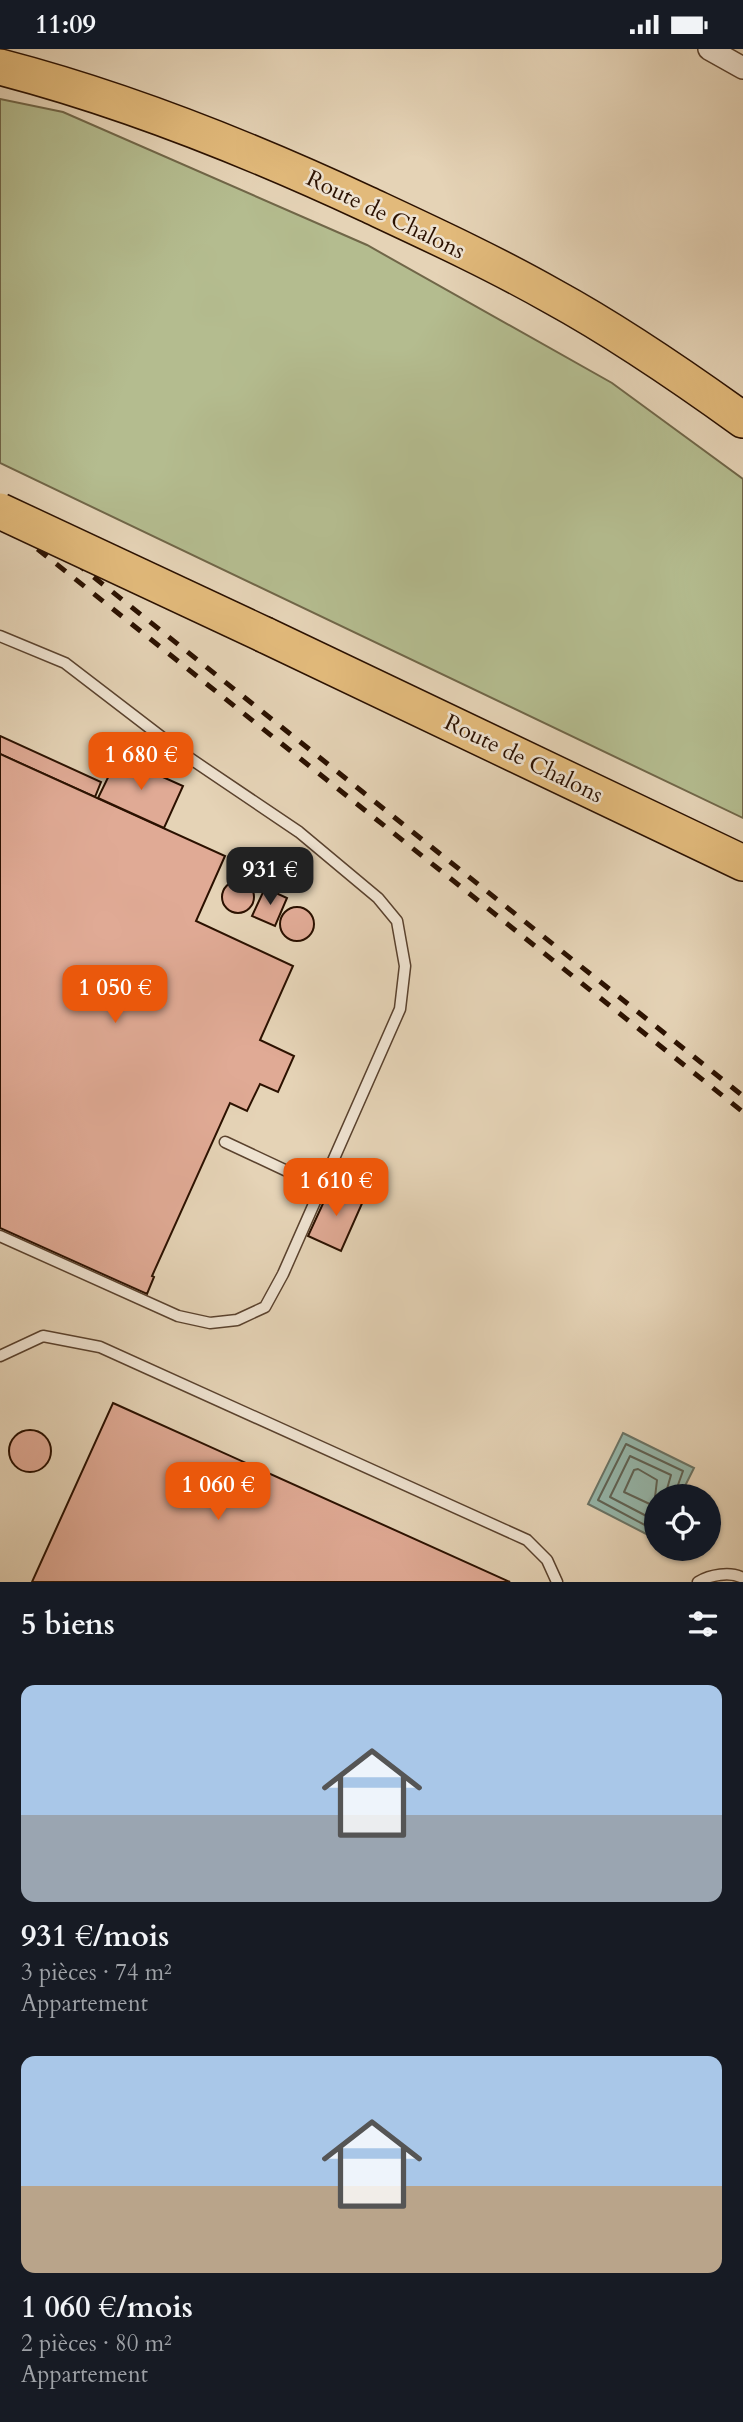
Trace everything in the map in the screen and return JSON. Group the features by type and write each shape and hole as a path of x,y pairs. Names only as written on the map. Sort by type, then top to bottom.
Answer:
{"main road":[{"name":"Route de Chalons","path":"0,67 159,116 288,167 420,229 553,296 680,375 743,420"},
{"name":"Route de Chalons","path":"0,511 743,863"}],"street":[{"path":"709,49 743,68"}],"lane":[{"path":"0,636 65,663 185,755 299,832 378,898 397,921 405,966 400,1009 283,1273 265,1307 237,1320 210,1323 178,1316 0,1236"},
{"path":"225,1142 321,1187"},
{"path":"0,1356 43,1336 100,1347 527,1539 547,1560 556,1582"},
{"path":"698,1582 708,1576 737,1575 743,1578"}],"green space":[{"path":"0,99 63,112 367,245 612,383 743,479 743,818 0,463"}],"water":[{"path":"623,1433 694,1468 686,1484 644,1484 644,1533 588,1504"}],"building":[{"path":"0,736 101,782 95,797 0,754"},
{"path":"0,754 225,856 196,921 293,966 260,1040 294,1056 278,1092 260,1084 247,1111 230,1103 152,1276 154,1277 147,1294 0,1228"},
{"path":"118,757 183,786 164,828 98,798"},
{"path":"287,853 293,853 298,861 296,867 287,869 282,864 282,858"},
{"path":"238,881 250,885 254,897 250,909 238,913 226,909 222,897 226,885"},
{"path":"265,888 287,898 275,926 252,916"},
{"path":"297,907 309,912 314,924 309,936 297,941 285,936 280,924 285,912"},
{"path":"332,1184 364,1199 341,1251 308,1236"},
{"path":"113,1403 510,1582 32,1582"},
{"path":"30,1430 45,1436 51,1451 45,1466 30,1472 15,1466 9,1451 15,1436"}],"railway":[{"path":"0,502 743,1096"},
{"path":"0,519 743,1112"}]}
